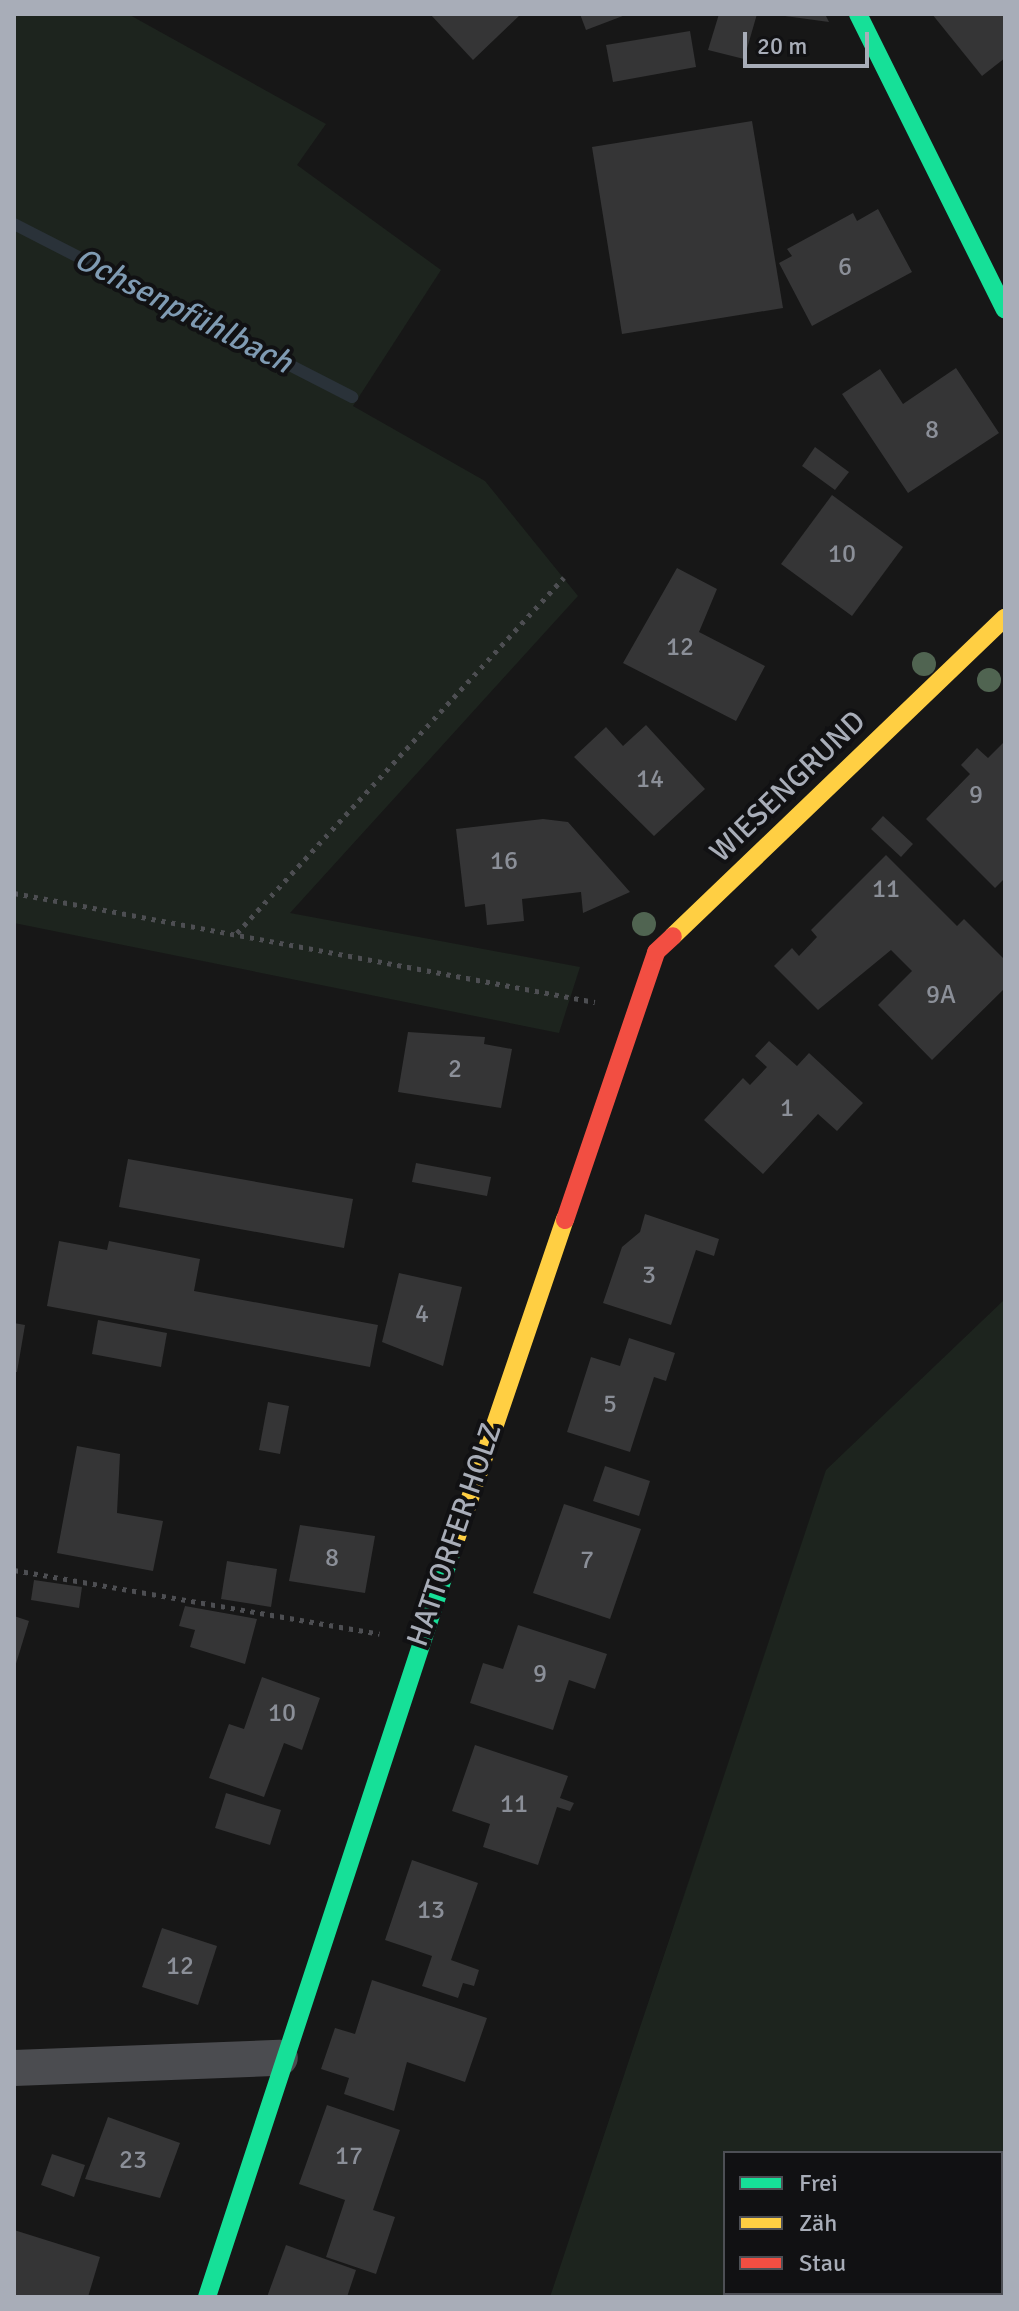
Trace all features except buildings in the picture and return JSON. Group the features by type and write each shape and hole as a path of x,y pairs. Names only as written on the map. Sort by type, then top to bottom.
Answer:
{"street":[{"path":"858,14 1005,310"},
{"name":"WIESENGRUND","path":"630,1012 656,952 1005,618"},
{"name":"HATTORFER HOLZ","path":"207,2297 280,2058 630,1012"},
{"path":"14,2068 280,2058"}],"path":[{"path":"237,933 564,578"},
{"path":"14,893 237,933 630,1012"},
{"path":"14,1570 419,1641"}],"shaded area":[{"path":"14,14 128,14 326,124 297,165 441,270 353,406 485,481 578,596 290,913 580,967 559,1033 14,923"},
{"path":"1005,1299 1005,2297 550,2297 826,1470"}],"waterway":[{"name":"Ochsenpfühlbach","path":"14,224 352,397"}],"traffic: fast":[{"path":"858,14 1005,310"},
{"path":"207,2297 452,1551"}],"traffic: slow":[{"path":"673,936 1005,618"},
{"path":"452,1551 565,1220"}],"traffic: jam":[{"path":"565,1220 656,952 673,936"}]}
